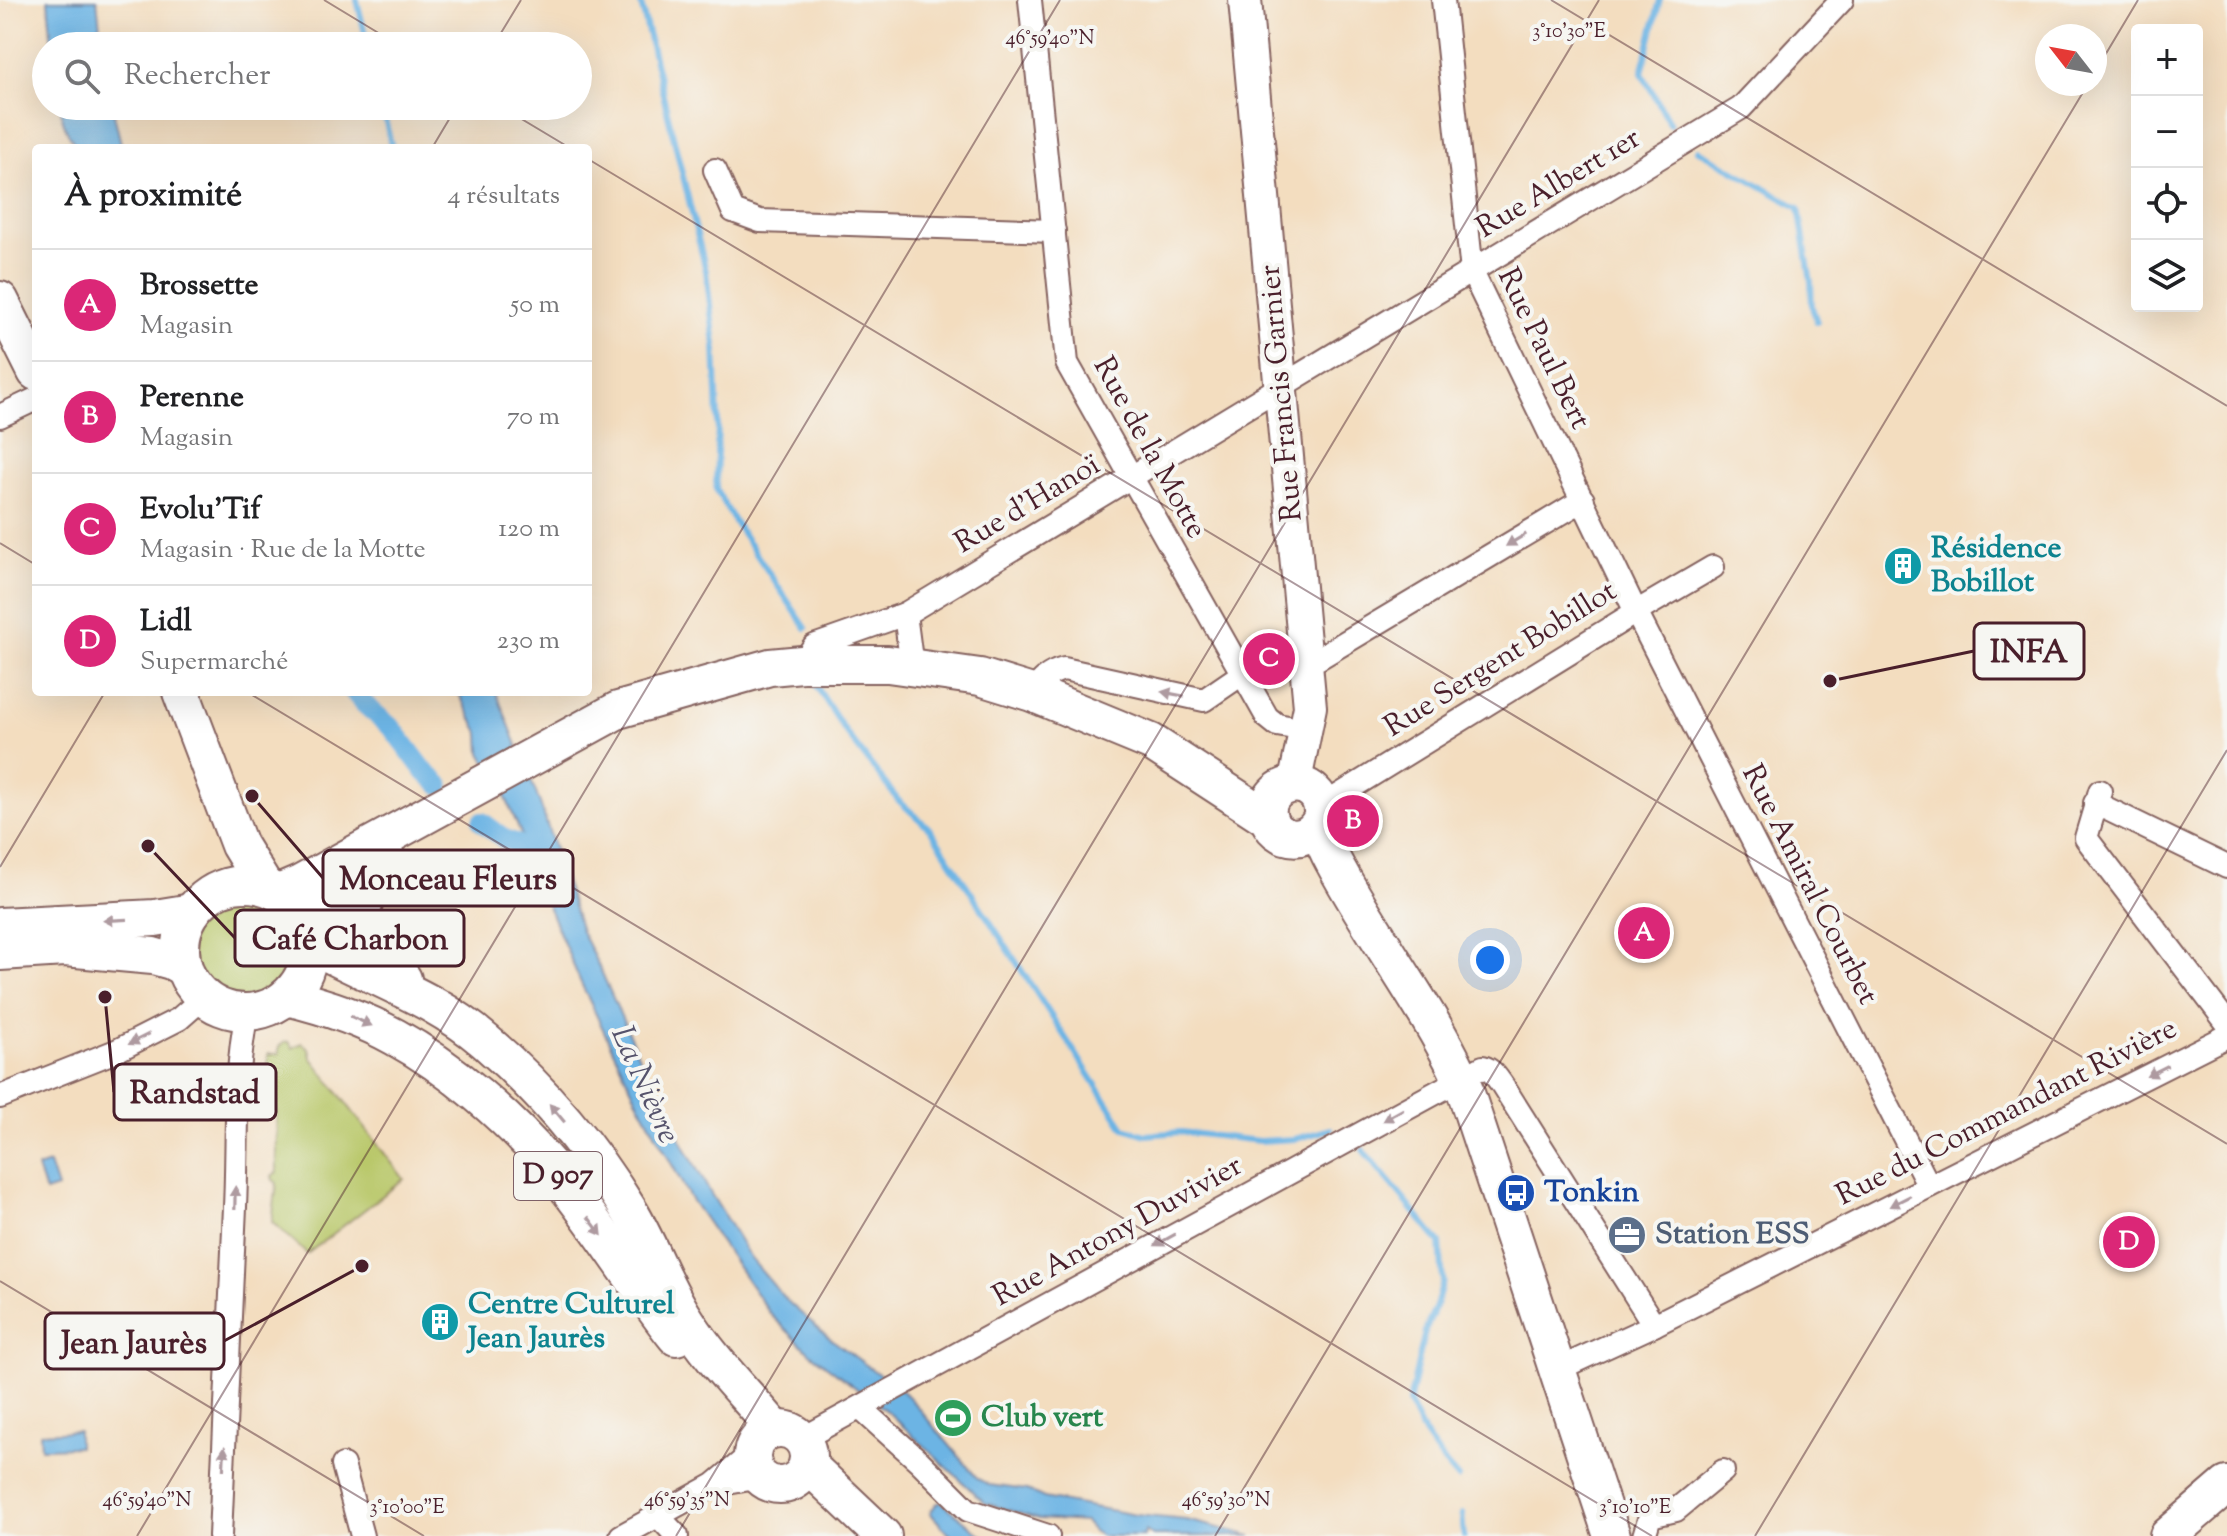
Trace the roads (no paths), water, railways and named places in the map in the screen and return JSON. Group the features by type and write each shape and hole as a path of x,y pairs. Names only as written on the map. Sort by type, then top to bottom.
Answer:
{"main road":[{"path":"6,324 32,366"},
{"path":"0,926 155,918 204,901 232,885 248,884 272,890 300,884 618,710 770,667 888,664 980,677 1032,693 1151,742 1198,773 1245,786 1296,809 1442,1036 1461,1078 1612,1536"},
{"path":"0,952 65,948 164,958 217,1005 232,1011 268,1008 287,997 300,981 308,963 308,936 301,915 291,903 272,890 239,845 183,696"},
{"path":"194,982 181,949 184,929 204,901 223,851 210,769"},
{"path":"308,936 315,916 327,902 430,812"},
{"path":"385,853 365,898 364,933 372,952 428,1002"},
{"name":"D 907","path":"308,936 428,1002 482,1038 519,1072 592,1155 631,1214 685,1319 778,1455 883,1536"},
{"name":"D 907","path":"287,997 346,1014 395,1037 460,1080 512,1127 549,1165 650,1304 849,1536"},
{"path":"2168,1536 2227,1485"}],"street":[{"name":"Rue de la Motte","path":"1030,0 1067,363 1271,722 1306,730"},
{"name":"Rue Francis Garnier","path":"1245,0 1310,707 1297,771 1296,809"},
{"name":"Rue Paul Bert","path":"1443,0 1472,272 1636,612"},
{"name":"Rue Albert 1er","path":"1282,388 1741,108 1842,0"},
{"path":"715,170 733,211 760,221 1054,231"},
{"name":"Rue d'Hanoï","path":"802,664 814,646 905,614 1282,388"},
{"path":"0,416 32,401"},
{"path":"1307,660 1319,658 1583,500"},
{"name":"Rue Sergent Bobillot","path":"1296,809 1341,794 1713,567"},
{"name":"Rue Amiral Courbet","path":"1636,612 1929,1186"},
{"path":"905,614 910,652 916,668"},
{"path":"1032,693 1051,672 1064,669 1204,700 1242,674"},
{"path":"2227,867 2098,797 2086,838 2227,1023"},
{"path":"0,1097 129,1044 179,1019 194,982"},
{"path":"220,1536 239,1066 247,1012"},
{"name":"Rue du Commandant Rivière","path":"1556,1370 1654,1325 2227,1036"},
{"path":"1461,1078 1483,1067 1494,1074 1654,1325"},
{"name":"Rue Antony Duvivier","path":"621,1536 714,1485 778,1455 1461,1078"},
{"path":"860,1408 968,1510 1048,1536"},
{"path":"343,1465 362,1536"},
{"path":"1644,1536 1650,1516 1676,1510 1723,1471"},
{"path":"658,1516 677,1536"}],"water":[{"path":"48,0 97,0 100,32 51,32"},
{"path":"63,120 115,120 121,144 75,144"},
{"name":"La Nièvre","path":"460,696 498,696 540,803 581,931 654,1091 751,1259 786,1300 827,1336 908,1396 978,1479 989,1485 1027,1490 1044,1498 1136,1515 1186,1520 1252,1536 1153,1536 1145,1531 1144,1536 1101,1536 1085,1522 1039,1519 985,1503 889,1413 810,1353 771,1315 690,1198 635,1096 581,983 503,791 481,753 480,734"},
{"path":"49,1164 57,1188 45,1192 37,1168"},
{"path":"78,1431 78,1447 41,1448 40,1433"},
{"path":"941,1502 983,1536 951,1536 930,1513"}],"waterway":[{"path":"357,0 365,32"},
{"path":"640,0 706,271 715,345 718,421 716,489 806,628"},
{"path":"1660,0 1642,73 1670,124"},
{"path":"385,120 391,144"},
{"path":"1698,150 1799,208 1812,307 1817,322"},
{"path":"815,684 845,731 898,800 930,829 1124,1128 1146,1135 1181,1132 1259,1141 1295,1139 1331,1129"},
{"path":"357,696 393,729 426,773 440,785"},
{"path":"482,822 505,839 542,854"},
{"path":"1363,1150 1440,1243 1443,1282 1425,1331 1409,1403 1424,1434 1458,1478"},
{"path":"1462,1514 1464,1536"}],"place":[{"name":"Résidence Bobillot","path":"1903,566"},
{"name":"Evolu'Tif","path":"1269,659"},
{"name":"INFA","path":"1830,681"},
{"name":"Monceau Fleurs","path":"252,796"},
{"name":"Perenne","path":"1353,821"},
{"name":"Café Charbon","path":"148,846"},
{"name":"Brossette","path":"1644,933"},
{"name":"Randstad","path":"105,997"},
{"name":"Tonkin","path":"1516,1193"},
{"name":"Station ESS","path":"1627,1235"},
{"name":"Lidl","path":"2129,1242"},
{"name":"Jean Jaurès","path":"362,1266"},
{"name":"Centre Culturel Jean Jaurès","path":"440,1322"},
{"name":"Club vert","path":"953,1418"}]}
